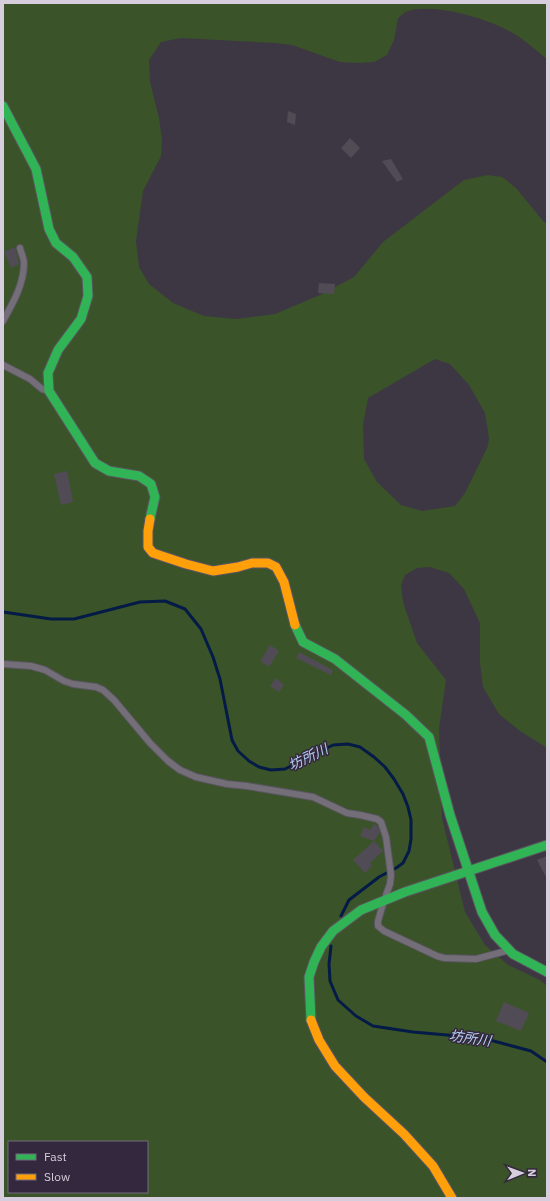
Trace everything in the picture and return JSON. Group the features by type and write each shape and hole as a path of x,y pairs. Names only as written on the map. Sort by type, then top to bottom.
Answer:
{"street":[{"path":"3,106 36,170 49,229 56,243 73,257 86,278 88,296 81,319 58,350 52,363 48,373 49,391 95,463 109,471 139,476 151,484 155,497 148,531 148,547 153,553 213,571 238,567 252,562 268,563 276,567 284,582 295,626 303,642 335,659 406,715 429,737 450,814 482,912 496,935 513,954 547,972"},
{"path":"452,1198 433,1166 404,1134 364,1097 335,1066 319,1040 310,1018 309,977 320,948 333,931 361,910 404,892 547,845"}],"lane":[{"path":"3,321 16,297 22,279 24,261 20,248"},
{"path":"3,365 30,379 42,389 49,391"},
{"path":"3,664 31,666 45,670 64,681 103,690 114,700 150,743 180,770 196,778 313,798 348,814 377,819 381,822 385,832 391,875 390,884 384,900 378,926 384,931 437,956 476,959 509,950"}],"green space":[{"path":"3,3 547,3 547,59 519,37 499,26 460,13 432,9 408,11 398,18 394,40 387,55 374,62 340,62 292,45 275,43 181,38 161,42 149,60 150,82 159,118 162,140 161,156 143,191 136,241 139,267 149,284 173,303 204,316 237,319 275,314 320,295 354,277 383,242 464,180 488,175 502,177 516,188 547,224 547,748 520,731 499,714 483,687 480,663 480,623 464,589 449,573 430,567 417,568 405,575 401,585 403,602 417,643 446,680 439,729 442,818 465,912 485,945 508,965 540,980 547,986 547,1198 3,1198","holes":["435,359 450,364 469,385 485,413 489,438 488,446 465,493 455,506 422,511 401,505 377,482 364,459 363,425 368,398"]}],"building":[{"path":"288,111 296,114 295,125 287,122"},
{"path":"350,138 360,148 351,158 341,148"},
{"path":"391,159 403,179 397,182 382,161"},
{"path":"15,247 19,264 11,268 4,252"},
{"path":"319,283 335,284 334,294 318,293"},
{"path":"67,471 73,502 61,505 54,474"},
{"path":"270,645 279,651 269,667 260,661"},
{"path":"299,652 329,668 333,671 331,675 296,658"},
{"path":"276,678 284,685 279,692 270,686"},
{"path":"374,824 378,826 380,832 374,841 360,836 364,827 370,830"},
{"path":"374,841 383,851 370,863 372,866 365,873 353,860"},
{"path":"547,856 547,879 537,860"},
{"path":"504,1002 529,1013 521,1031 496,1021"}],"waterway":[{"name":"坊所川","path":"3,612 51,619 74,619 140,602 165,601 185,609 201,629 213,657 220,679 232,740 238,751 249,761 259,767 271,770 285,769 333,745 348,744 360,747 374,757 385,767 394,779 403,794 408,807 411,820 411,839 409,851 403,863 379,877 349,900 341,916"},
{"name":"坊所川","path":"331,946 329,964 330,981 338,1000 356,1016 373,1026 413,1032 486,1039 531,1051 547,1062"}],"traffic: fast":[{"path":"3,106 36,169 49,229 56,243 73,257 87,277 88,296 81,319 58,350 48,373 49,391 95,463 109,471 139,476 151,484 155,497 150,519"},
{"path":"295,625 303,642 335,659 406,715 429,737 450,815 482,912 495,935 513,954 547,972"},
{"path":"311,1020 309,977 314,962 321,947 333,931 361,910 405,892 547,845"}],"traffic: slow":[{"path":"150,519 148,547 153,553 213,571 252,563 268,563 276,567 284,582 295,625"},
{"path":"311,1020 319,1040 335,1066 364,1097 404,1134 433,1166 452,1198"}]}
